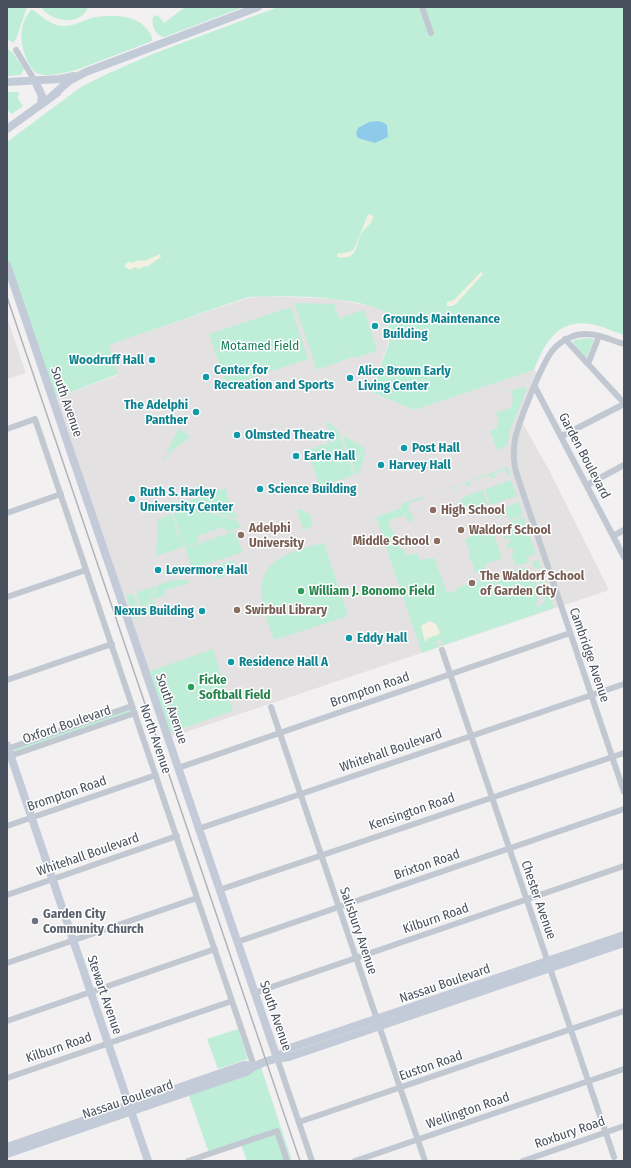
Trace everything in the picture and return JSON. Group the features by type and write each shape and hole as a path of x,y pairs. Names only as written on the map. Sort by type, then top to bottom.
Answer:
{"main road":[{"path":"7,82 60,79 86,72 258,7"},
{"path":"52,96 105,65"},
{"path":"7,129 52,96 69,81 86,72"},
{"path":"35,81 42,96 41,104"},
{"name":"South Avenue","path":"7,265 277,1058"},
{"name":"Stewart Avenue","path":"8,751 148,1161"},
{"name":"Nassau Boulevard","path":"549,965 624,935"},
{"name":"Nassau Boulevard","path":"7,1147 246,1072 254,1066 277,1058 287,1049 378,1023 549,965 624,942"},
{"name":"Nassau Boulevard","path":"7,1154 130,1108"}],"street":[{"path":"422,7 431,33"},
{"path":"16,50 35,81"},
{"path":"562,436 624,404 565,339 585,334 599,336 624,344"},
{"path":"588,364 599,336"},
{"name":"Cambridge Avenue","path":"565,339 550,354 535,387 517,432 514,448 514,463 624,792"},
{"name":"Garden Boulevard","path":"535,387 624,557"},
{"name":"North Avenue","path":"7,429 35,420 254,1066"},
{"path":"587,485 624,465"},
{"path":"7,513 61,494"},
{"path":"613,536 624,530"},
{"path":"7,597 86,570"},
{"name":"Brompton Road","path":"178,768 570,633"},
{"path":"7,680 112,644"},
{"name":"Chester Avenue","path":"442,650 614,1157"},
{"name":"Whitehall Boulevard","path":"198,829 624,684"},
{"name":"Oxford Boulevard","path":"8,751 72,726 132,706"},
{"name":"Salisbury Avenue","path":"271,708 425,1161"},
{"name":"Oxford Boulevard","path":"8,751 75,734 135,713"},
{"path":"72,726 75,734"},
{"name":"Kensington Road","path":"219,890 624,753"},
{"name":"Brompton Road","path":"7,826 156,775"},
{"name":"Brixton Road","path":"237,942 624,809"},
{"name":"Whitehall Boulevard","path":"7,895 177,836"},
{"name":"Kilburn Road","path":"254,993 624,866"},
{"path":"7,963 198,898"},
{"path":"7,1020 215,949"},
{"name":"Kilburn Road","path":"7,1078 232,1001"},
{"name":"Euston Road","path":"299,1122 624,1011"},
{"name":"South Avenue","path":"277,1058 312,1161"},
{"name":"Wellington Road","path":"355,1161 624,1069"},
{"name":"Roxbury Road","path":"523,1161 624,1126"},
{"path":"188,1161 277,1131 287,1161"}],"shaded area":[{"name":"Adelphi University","path":"263,296 334,299 377,307 388,313 388,343 371,392 414,410 534,370 540,375 521,420 549,470 609,590 168,738 53,399 118,375 108,345 248,298"},
{"path":"7,318 26,373 7,379"}],"green space":[{"path":"7,7 27,7 16,39 13,43 7,39"},
{"path":"41,7 88,7 79,18 66,20 58,19 52,16"},
{"path":"185,7 244,7 164,37 154,30 153,17 158,15 164,23"},
{"path":"278,7 624,7 624,335 591,324 579,323 569,325 561,329 548,342 534,370 414,410 371,392 389,343 388,313 374,307 339,300 300,296 248,297 109,345 118,374 53,399 7,259 7,142 81,87 107,74 155,53"},
{"path":"31,10 50,22 62,26 73,25 91,18 121,16 141,23 151,36 152,41 79,69 54,75 39,74 33,70 28,62 22,41 22,28"},
{"path":"7,48 13,53 24,69 21,75 7,76"},
{"path":"7,92 19,92 18,98 23,106 12,114 7,110"},
{"path":"294,303 334,304 339,318 364,310 377,349 376,351 355,358 353,357 350,349 352,357 317,370"},
{"name":"Motamed Field","path":"291,307 308,359 227,386 209,334"},
{"path":"587,338 594,339 587,357 585,357 573,343 574,340"},
{"path":"522,387 527,389 510,430 507,446 497,450 490,431 498,428 497,424 499,423 496,413 512,407 511,403 514,401 511,392 507,392"},
{"path":"329,422 339,432 341,438 328,442 326,435 330,434 326,423"},
{"path":"179,428 190,437 166,455 167,459 163,460"},
{"path":"346,437 366,449 351,462 343,438"},
{"path":"341,439 354,475 320,486 307,450"},
{"path":"366,452 359,473 355,474 352,462 359,458 362,453"},
{"path":"508,467 510,476 508,476 505,470 494,474 495,477 493,479 490,475 469,482 470,486 468,487 465,483 456,486 458,494 454,487 427,496"},
{"path":"511,480 517,496 490,505 485,489"},
{"path":"226,488 229,501 238,519 182,503"},
{"path":"483,490 488,506 470,512 462,509 460,502 463,497"},
{"path":"425,496 423,499 409,503 409,511 406,513 412,512 413,521 408,522 405,514 402,517 390,520 389,526 396,536 399,548 406,551 405,556 417,553 420,560 434,558 447,593 455,591 459,587 524,567 532,575 537,584 538,600 536,605 539,607 546,600 540,595 540,582 537,581 535,577 541,571 540,569 533,567 532,563 538,559 554,608 441,646 441,639 437,641 439,647 422,653 376,517 402,508 401,504"},
{"path":"172,501 238,521 241,527 226,532 224,527 197,536 199,542 184,547 170,503"},
{"path":"519,502 523,515 510,520 506,513 499,516 498,519 495,511"},
{"path":"300,509 312,516 310,517 313,525 304,530 297,510"},
{"path":"172,514 178,532 176,535 179,534 183,547 156,556 158,519"},
{"path":"524,517 536,554 527,557 529,562 516,566 511,554 514,553 512,548 508,549 506,545 510,543 509,538 504,539 501,530 511,528 510,522"},
{"path":"488,529 491,536 494,535 502,559 486,564 484,569 474,573 473,570 475,569 468,554 470,553 465,539"},
{"path":"236,531 239,541 238,543 240,544 243,552 192,569 185,548 202,542 205,544 204,541 212,539 215,541 214,538 222,535 223,538 225,537 224,535"},
{"name":"William J. Bonomo Field","path":"324,543 347,612 345,617 274,640 263,601 262,586 265,574 272,564 284,556 301,549"},
{"path":"233,560 237,571 216,579 212,567"},
{"path":"173,580 188,580 189,583 163,591 166,595 153,599 156,607 158,606 159,609 144,614 158,585"},
{"path":"156,586 143,613 137,595 138,592"},
{"path":"133,594 142,616 134,619 126,596"},
{"path":"213,649 233,711 169,733 148,672"},
{"path":"132,707 134,713 7,756 7,750"},
{"path":"238,1029 248,1059 218,1069 207,1039"},
{"path":"260,1064 292,1161 247,1161 240,1142 209,1153 188,1093"}],"sand":[{"path":"368,214 373,216 372,219 360,236 353,254 344,258 337,257 337,254 353,250"},
{"path":"160,254 161,257 147,267 144,266 139,269 135,267 130,270 125,267 125,264 129,262 133,263 137,260 145,261"},
{"path":"481,272 483,274 456,304 447,306 447,302 454,300"},
{"path":"429,621 436,624 440,633 428,638 425,642 421,626"}],"water":[{"path":"377,121 387,125 388,137 375,143 358,138 356,134 358,128 369,122"}],"railway":[{"path":"7,297 300,1161"}],"place":[{"name":"Grounds Maintenance Building","path":"375,326"},
{"name":"Woodruff Hall","path":"152,360"},
{"name":"Center for Recreation and Sports","path":"206,377"},
{"name":"Alice Brown Early Living Center","path":"350,378"},
{"name":"The Adelphi Panther","path":"196,412"},
{"name":"Olmsted Theatre","path":"237,435"},
{"name":"Post Hall","path":"404,448"},
{"name":"Earle Hall","path":"296,456"},
{"name":"Harvey Hall","path":"381,465"},
{"name":"Science Building","path":"260,489"},
{"name":"Ruth S. Harley University Center","path":"132,499"},
{"name":"High School","path":"433,510"},
{"name":"Waldorf School","path":"461,530"},
{"name":"Adelphi University","path":"241,535"},
{"name":"Middle School","path":"437,541"},
{"name":"Levermore Hall","path":"158,570"},
{"name":"The Waldorf School of Garden City","path":"472,583"},
{"name":"William J. Bonomo Field","path":"301,591"},
{"name":"Swirbul Library","path":"237,610"},
{"name":"Nexus Building","path":"202,611"},
{"name":"Eddy Hall","path":"349,638"},
{"name":"Residence Hall A","path":"231,662"},
{"name":"Ficke Softball Field","path":"191,687"},
{"name":"Garden City Community Church","path":"35,921"}]}
